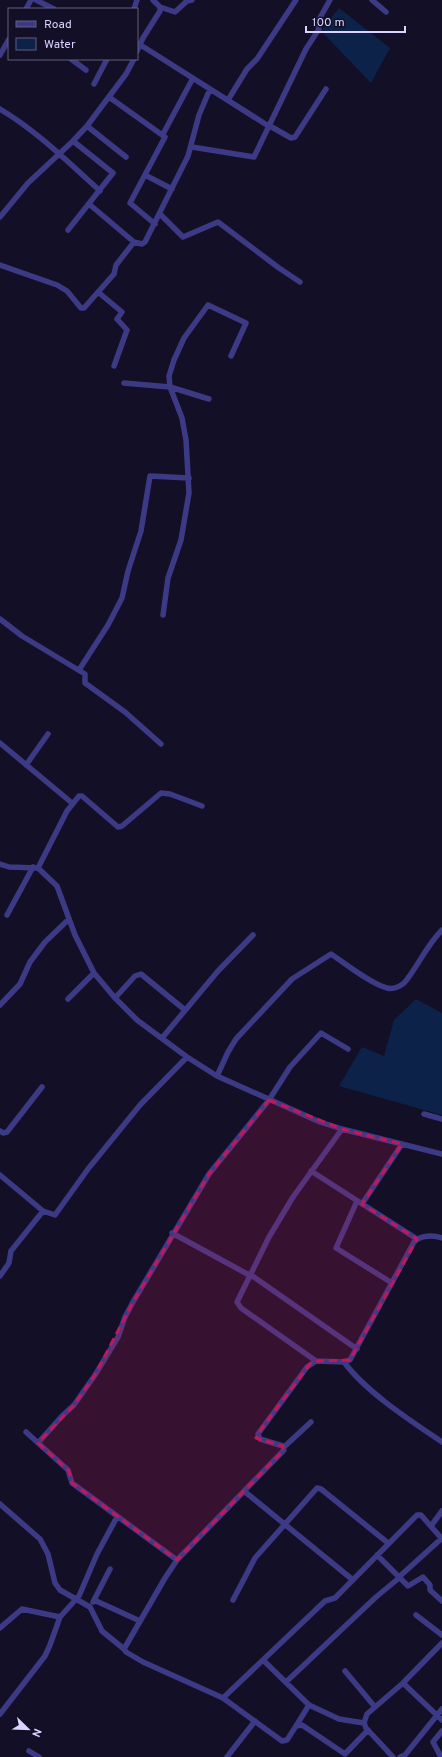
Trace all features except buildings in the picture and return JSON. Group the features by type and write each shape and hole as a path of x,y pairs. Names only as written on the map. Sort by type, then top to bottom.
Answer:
{"street":[{"path":"36,0 52,8 53,0"},
{"path":"152,0 160,7 175,12 187,1 192,0"},
{"path":"228,100 247,69 257,59 296,0"},
{"path":"192,146 254,157 270,127 306,49 318,30 317,23 330,0"},
{"path":"372,0 386,12"},
{"path":"138,48 160,11 160,7"},
{"path":"0,54 8,41"},
{"path":"139,44 270,127 291,138 296,136 326,89"},
{"path":"72,60 86,70"},
{"path":"94,84 106,60"},
{"path":"0,216 28,183 73,142 87,126 126,74 133,60"},
{"path":"155,224 130,203 164,140 163,134 193,78"},
{"path":"89,204 134,242 144,244 192,146 199,115 210,89"},
{"path":"109,97 163,134"},
{"path":"0,109 27,127 60,154 100,191"},
{"path":"87,126 126,157"},
{"path":"68,230 112,176 113,172 73,142"},
{"path":"145,175 172,189"},
{"path":"160,214 183,237 215,222 220,222 279,268 300,282"},
{"path":"0,265 57,285 66,291 82,308 114,274 116,265 134,242"},
{"path":"98,292 122,312 117,319 127,330 114,366"},
{"path":"163,615 168,578 185,520 189,493 184,428 170,387 170,370 180,344 208,305 246,323 231,356"},
{"path":"124,382 170,387 209,399"},
{"path":"78,670 108,625 122,598 128,571 141,530 150,476 188,478"},
{"path":"0,619 22,636 86,675 84,683 125,712 160,744"},
{"path":"26,764 48,734"},
{"path":"0,743 72,803"},
{"path":"7,915 72,803 79,796 82,796 118,827 122,826 161,793 170,794 202,806"},
{"path":"0,864 9,867 36,867 57,886 75,935 94,973 115,998 145,1026 187,1057 217,1076 269,1100 342,1129 442,1154"},
{"path":"0,1005 20,984 30,962 45,942 69,919"},
{"path":"217,1076 236,1039 292,979 331,954 375,983 388,988 400,987 407,980 432,940 442,930"},
{"path":"162,1038 218,971 253,935"},
{"path":"68,999 94,973"},
{"path":"115,998 135,976 141,974 186,1010"},
{"path":"38,1443 74,1405 95,1375 118,1337 127,1313 172,1233 209,1174 269,1100 286,1072 320,1034 325,1034 348,1049"},
{"path":"0,1175 43,1210 52,1215 56,1214 88,1169 140,1105 187,1057"},
{"path":"0,1131 3,1133 7,1132 42,1087"},
{"path":"424,1114 442,1119"},
{"path":"342,1129 293,1197 269,1238 251,1276 238,1298 238,1305 316,1361 344,1362 350,1360 357,1349 414,1242 417,1239 434,1236 442,1238"},
{"path":"392,1283 336,1248 360,1203 402,1144"},
{"path":"311,1171 417,1239"},
{"path":"0,1276 9,1263 11,1251 43,1210"},
{"path":"172,1233 251,1276 357,1349"},
{"path":"284,1448 260,1439 258,1434 307,1367 316,1361"},
{"path":"344,1362 355,1376 372,1390 442,1442"},
{"path":"124,1649 177,1560 283,1451 284,1448 311,1422"},
{"path":"26,1432 68,1470 72,1483 177,1560"},
{"path":"233,1600 255,1558 285,1526 317,1488 388,1543"},
{"path":"244,1491 353,1580"},
{"path":"0,1504 40,1539 48,1554 56,1585 60,1590 90,1607 102,1631 126,1652 143,1662 223,1698 284,1742 287,1740 309,1705"},
{"path":"431,1526 442,1510"},
{"path":"223,1698 325,1601 335,1598 388,1543 419,1514 442,1538 376,1597 286,1682"},
{"path":"0,1714 45,1656 60,1617 76,1600 117,1517"},
{"path":"377,1555 408,1587 423,1578 430,1585 430,1590 442,1601"},
{"path":"90,1607 110,1569"},
{"path":"94,1600 140,1621"},
{"path":"0,1628 22,1609 60,1617"},
{"path":"416,1615 442,1635"},
{"path":"393,1757 368,1730 364,1723 367,1714 403,1683 442,1643"},
{"path":"263,1660 309,1705 338,1719 364,1723"},
{"path":"345,1671 375,1707"},
{"path":"403,1683 440,1718"},
{"path":"400,1757 405,1755 420,1734 440,1718 442,1709"},
{"path":"227,1757 255,1721"},
{"path":"296,1726 304,1725 343,1755 368,1730"},
{"path":"441,1757 433,1742 442,1731"},
{"path":"29,1751 39,1757"}],"highlighted area":[{"path":"269,1100 342,1129 402,1144 362,1204 417,1239 350,1360 316,1361 310,1364 262,1428 256,1438 283,1446 283,1451 177,1560 72,1483 69,1471 38,1443 74,1405 95,1375 133,1302 209,1174"}],"water":[{"path":"339,8 390,48 371,83 321,31"},
{"path":"416,999 442,1013 442,1115 339,1086 362,1047 384,1056 394,1020"}]}
